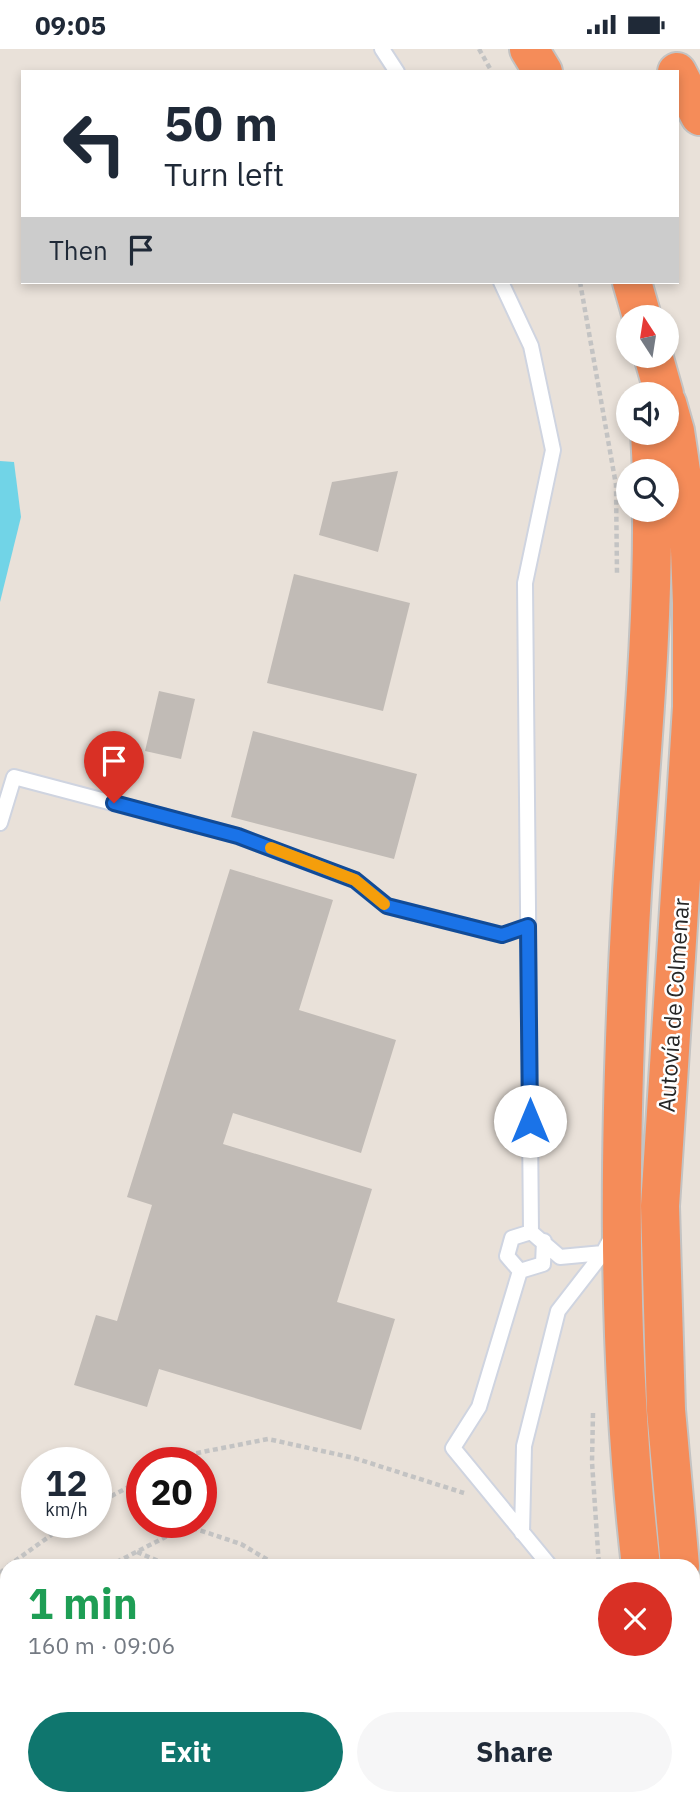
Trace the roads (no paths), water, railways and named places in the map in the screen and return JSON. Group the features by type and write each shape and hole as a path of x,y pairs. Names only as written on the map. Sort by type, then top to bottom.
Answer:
{"highway":[{"path":"529,49 542,70"},
{"path":"665,49 676,70"},
{"path":"679,76 700,117"},
{"name":"Autovía de Colmenar","path":"677,445 689,524 692,707 660,1206 666,1410 679,1559"},
{"path":"640,1559 611,1238 651,522"}],"lane":[{"path":"382,49 396,70"},
{"path":"502,284 531,346 554,450 525,583 531,1232"},
{"path":"0,823 14,777 238,836 355,880 387,906 502,935 528,926"},
{"path":"531,1232 560,1257 611,1238"},
{"path":"520,1271 507,1257 512,1238 531,1232"},
{"path":"522,1532 524,1446 558,1311 611,1238"},
{"path":"520,1271 543,1264 544,1241"},
{"path":"520,1271 479,1407 453,1448 544,1559"}],"water":[{"path":"0,461 14,462 21,517 0,602"}]}
